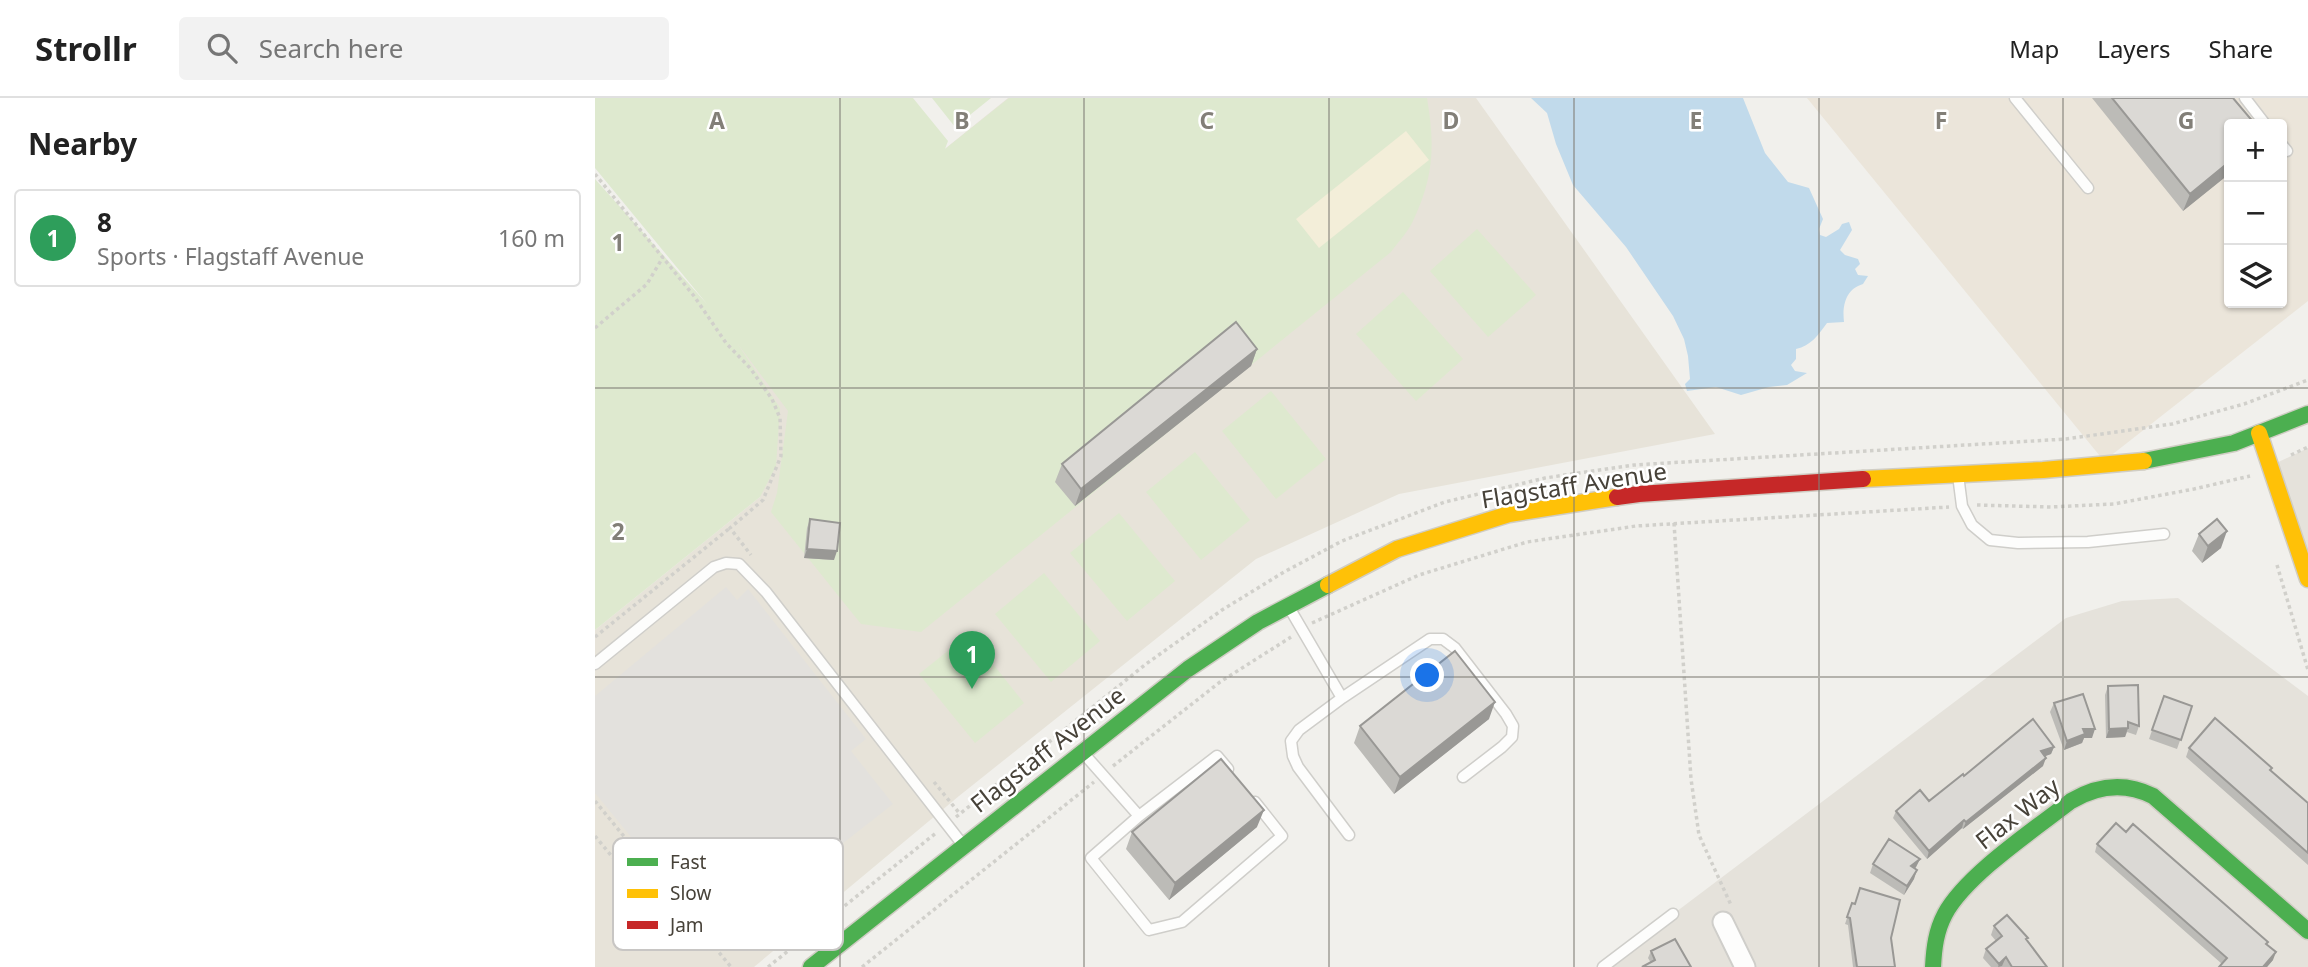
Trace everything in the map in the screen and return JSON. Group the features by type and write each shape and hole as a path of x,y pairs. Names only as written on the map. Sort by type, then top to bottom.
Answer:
{"street":[{"name":"Flagstaff Avenue","path":"843,941 1188,669 1258,622 1397,549 1509,514 1639,494 2043,470 2150,460 2234,443 2308,414"},
{"path":"2259,433 2308,579"},
{"name":"Flax Way","path":"1933,967 1934,947 1941,922 1962,889 2071,800 2104,786 2131,787 2153,796 2308,931"},
{"path":"1728,915 1745,967"},
{"name":"Flagstaff Avenue","path":"811,967 832,950"}],"lane":[{"path":"2015,98 2088,188"},
{"path":"2245,98 2261,119"},
{"path":"1958,475 1962,506 1972,524 1990,540 2018,543 2088,542 2164,534"},
{"path":"595,664 714,567 726,563 739,565 765,592 963,845"},
{"path":"1289,606 1342,698"},
{"path":"1349,835 1298,766 1293,756 1291,741 1299,730 1342,698 1430,639 1443,639 1454,648 1513,726 1512,737 1463,777"},
{"path":"1082,752 1139,816"},
{"path":"1234,776 1217,756 1139,816 1091,858 1149,930 1182,922 1282,836 1250,796"},
{"path":"1603,967 1674,914"}],"path":[{"path":"595,174 695,296 726,343 750,368 772,400 780,418 781,456 764,500 595,637"},
{"path":"595,328 647,284 663,257"},
{"path":"843,907 1146,664 1222,610 1342,541 1445,502 1545,478 1634,465 2066,439 2159,426 2244,404 2308,380"},
{"path":"862,967 1220,682 1322,617 1419,575 1527,542 1636,526 1996,504 2051,507 2113,504 2248,477 2308,447"},
{"path":"1674,523 1690,765 1699,835 1728,915"},
{"path":"730,528 756,560"},
{"path":"2276,562 2308,670"},
{"path":"934,782 960,814"},
{"path":"595,801 625,838"},
{"path":"595,836 613,858"},
{"path":"717,950 731,967"},
{"path":"768,967 789,950"}],"shaded area":[{"path":"1008,98 1476,98 1715,434 1399,494 1256,559 959,796 843,893 843,838 613,838 613,950 774,950 754,967 595,967 595,630 760,497 725,326"},
{"path":"1807,98 2308,98 2308,301 2104,461"},
{"path":"2308,448 2308,579 2270,466"},
{"path":"726,587 737,600 748,589 866,739 851,751 893,804 843,843 843,838 632,838 595,793 595,696"},
{"path":"2178,598 2308,696 2308,967 1606,967 2066,618 2122,601"}],"green space":[{"path":"595,98 913,98 948,141 945,149 1009,98 1427,98 1432,146 1429,175 1420,205 1406,233 1391,252 921,632 861,624 771,512 777,493 788,411 737,343 780,408 776,466 760,497 595,630 595,179 707,304 595,168"},
{"path":"932,98 991,98 955,127"},
{"path":"1477,229 1536,295 1488,337 1430,271"},
{"path":"1403,292 1463,359 1416,401 1356,334"},
{"path":"1271,391 1326,459 1276,499 1222,431"},
{"path":"1195,452 1250,520 1201,560 1146,492"},
{"path":"1119,513 1175,581 1127,621 1070,553"},
{"path":"1044,573 1100,641 1051,682 995,614"},
{"path":"969,634 1024,703 975,743 919,674"}],"sand":[{"path":"1406,131 1429,160 1319,248 1296,219"}],"water":[{"path":"1531,98 1743,98 1765,153 1788,182 1809,188 1823,219 1820,235 1826,237 1842,224 1849,222 1852,230 1840,250 1845,255 1858,259 1860,264 1855,269 1858,275 1868,276 1846,299 1844,322 1827,323 1810,343 1796,349 1796,359 1791,365 1795,371 1807,373 1787,385 1741,395 1716,387 1687,391 1685,384 1690,379 1688,356 1684,339 1673,316 1626,247 1573,185 1547,113"}],"building":[{"path":"2112,98 2233,98 2251,119 2224,119 2224,166 2190,194"},
{"path":"1236,322 1257,349 1081,489 1062,464"},
{"path":"810,519 840,523 837,551 807,549"},
{"path":"2217,519 2227,531 2208,546 2199,534"},
{"path":"1455,651 1495,702 1400,777 1360,726"},
{"path":"2138,685 2139,726 2128,722 2128,728 2109,729 2108,686"},
{"path":"2083,694 2095,729 2083,729 2085,734 2067,741 2054,703"},
{"path":"2164,696 2192,706 2181,740 2152,730"},
{"path":"2215,718 2308,803 2308,853 2189,748"},
{"path":"2033,719 2054,747 2041,751 2046,758 1966,822 1964,820 1929,851 1896,811 1920,790 1929,801"},
{"path":"1221,759 1264,810 1175,883 1132,832"},
{"path":"2116,823 2126,832 2133,824 2268,942 2266,944 2276,952 2263,967 2219,967 2227,958 2097,844"},
{"path":"1889,839 1920,859 1911,866 1917,870 1907,886 1873,864"},
{"path":"1860,888 1900,900 1891,938 1895,967 1857,967 1850,918 1847,917"},
{"path":"2007,915 2028,938 2026,939 2047,967 2012,967 2006,957 1999,964 1986,949 2002,936 1994,926"},
{"path":"1675,939 1691,967 1642,967 1655,960 1651,951"}],"traffic: fast":[{"path":"2144,461 2234,443 2308,414"},
{"path":"843,942 1188,669 1258,622 1328,585"},
{"path":"1933,967 1936,940 1942,920 1968,884 2002,853 2071,801 2091,791 2112,787 2132,789 2153,796 2308,931"},
{"path":"811,967 833,950"}],"traffic: slow":[{"path":"2259,433 2308,579"},
{"path":"1863,479 2043,470 2144,461"},
{"path":"1328,585 1397,549 1509,514 1617,497"}],"traffic: jam":[{"path":"1617,497 1863,479"}],"place":[{"name":"8","path":"972,689"}]}
